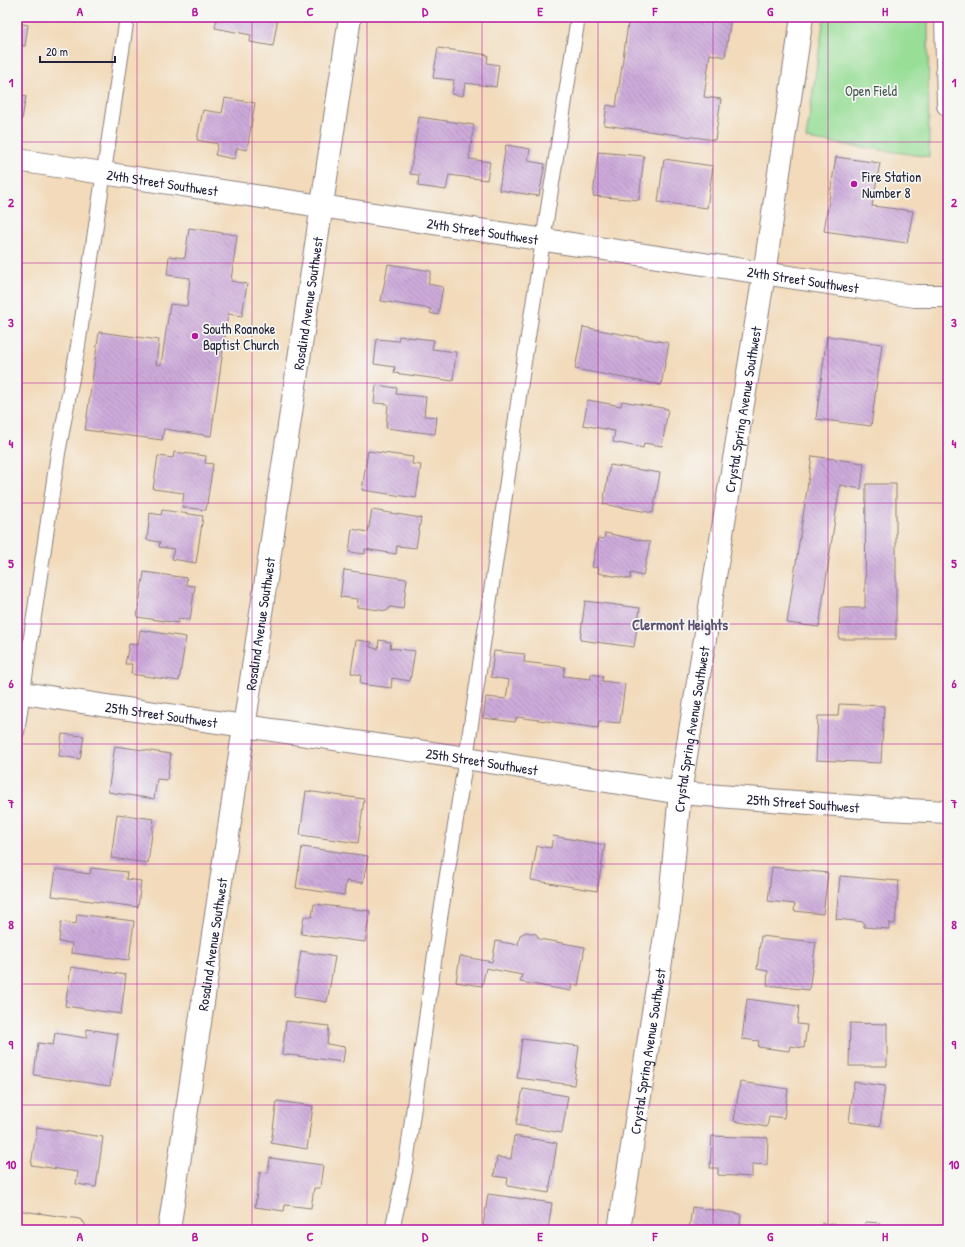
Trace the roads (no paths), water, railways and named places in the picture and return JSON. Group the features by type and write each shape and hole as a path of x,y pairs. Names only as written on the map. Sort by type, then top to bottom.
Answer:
{"street":[{"name":"Rosalind Avenue Southwest","path":"168,1230 350,17"},
{"name":"Crystal Spring Avenue Southwest","path":"619,1230 668,910 680,793 764,274 802,17"},
{"path":"946,17 948,105"},
{"name":"24th Street Southwest","path":"17,160 764,274 915,296 948,296"},
{"name":"25th Street Southwest","path":"20,692 466,758 680,793 887,809 948,812"},
{"path":"17,1222 75,1230"}],"lane":[{"path":"17,732 20,692 58,454 78,346 127,17"},
{"path":"392,1230 405,1171 440,918 466,758 522,374 578,17"}],"place":[{"name":"Fire Station Number 8","path":"854,184"},
{"name":"South Roanoke Baptist Church","path":"195,336"}],"district":[{"name":"Clermont Heights","path":"680,624"}],"park label":[{"name":"Open Field","path":"871,90"}]}
